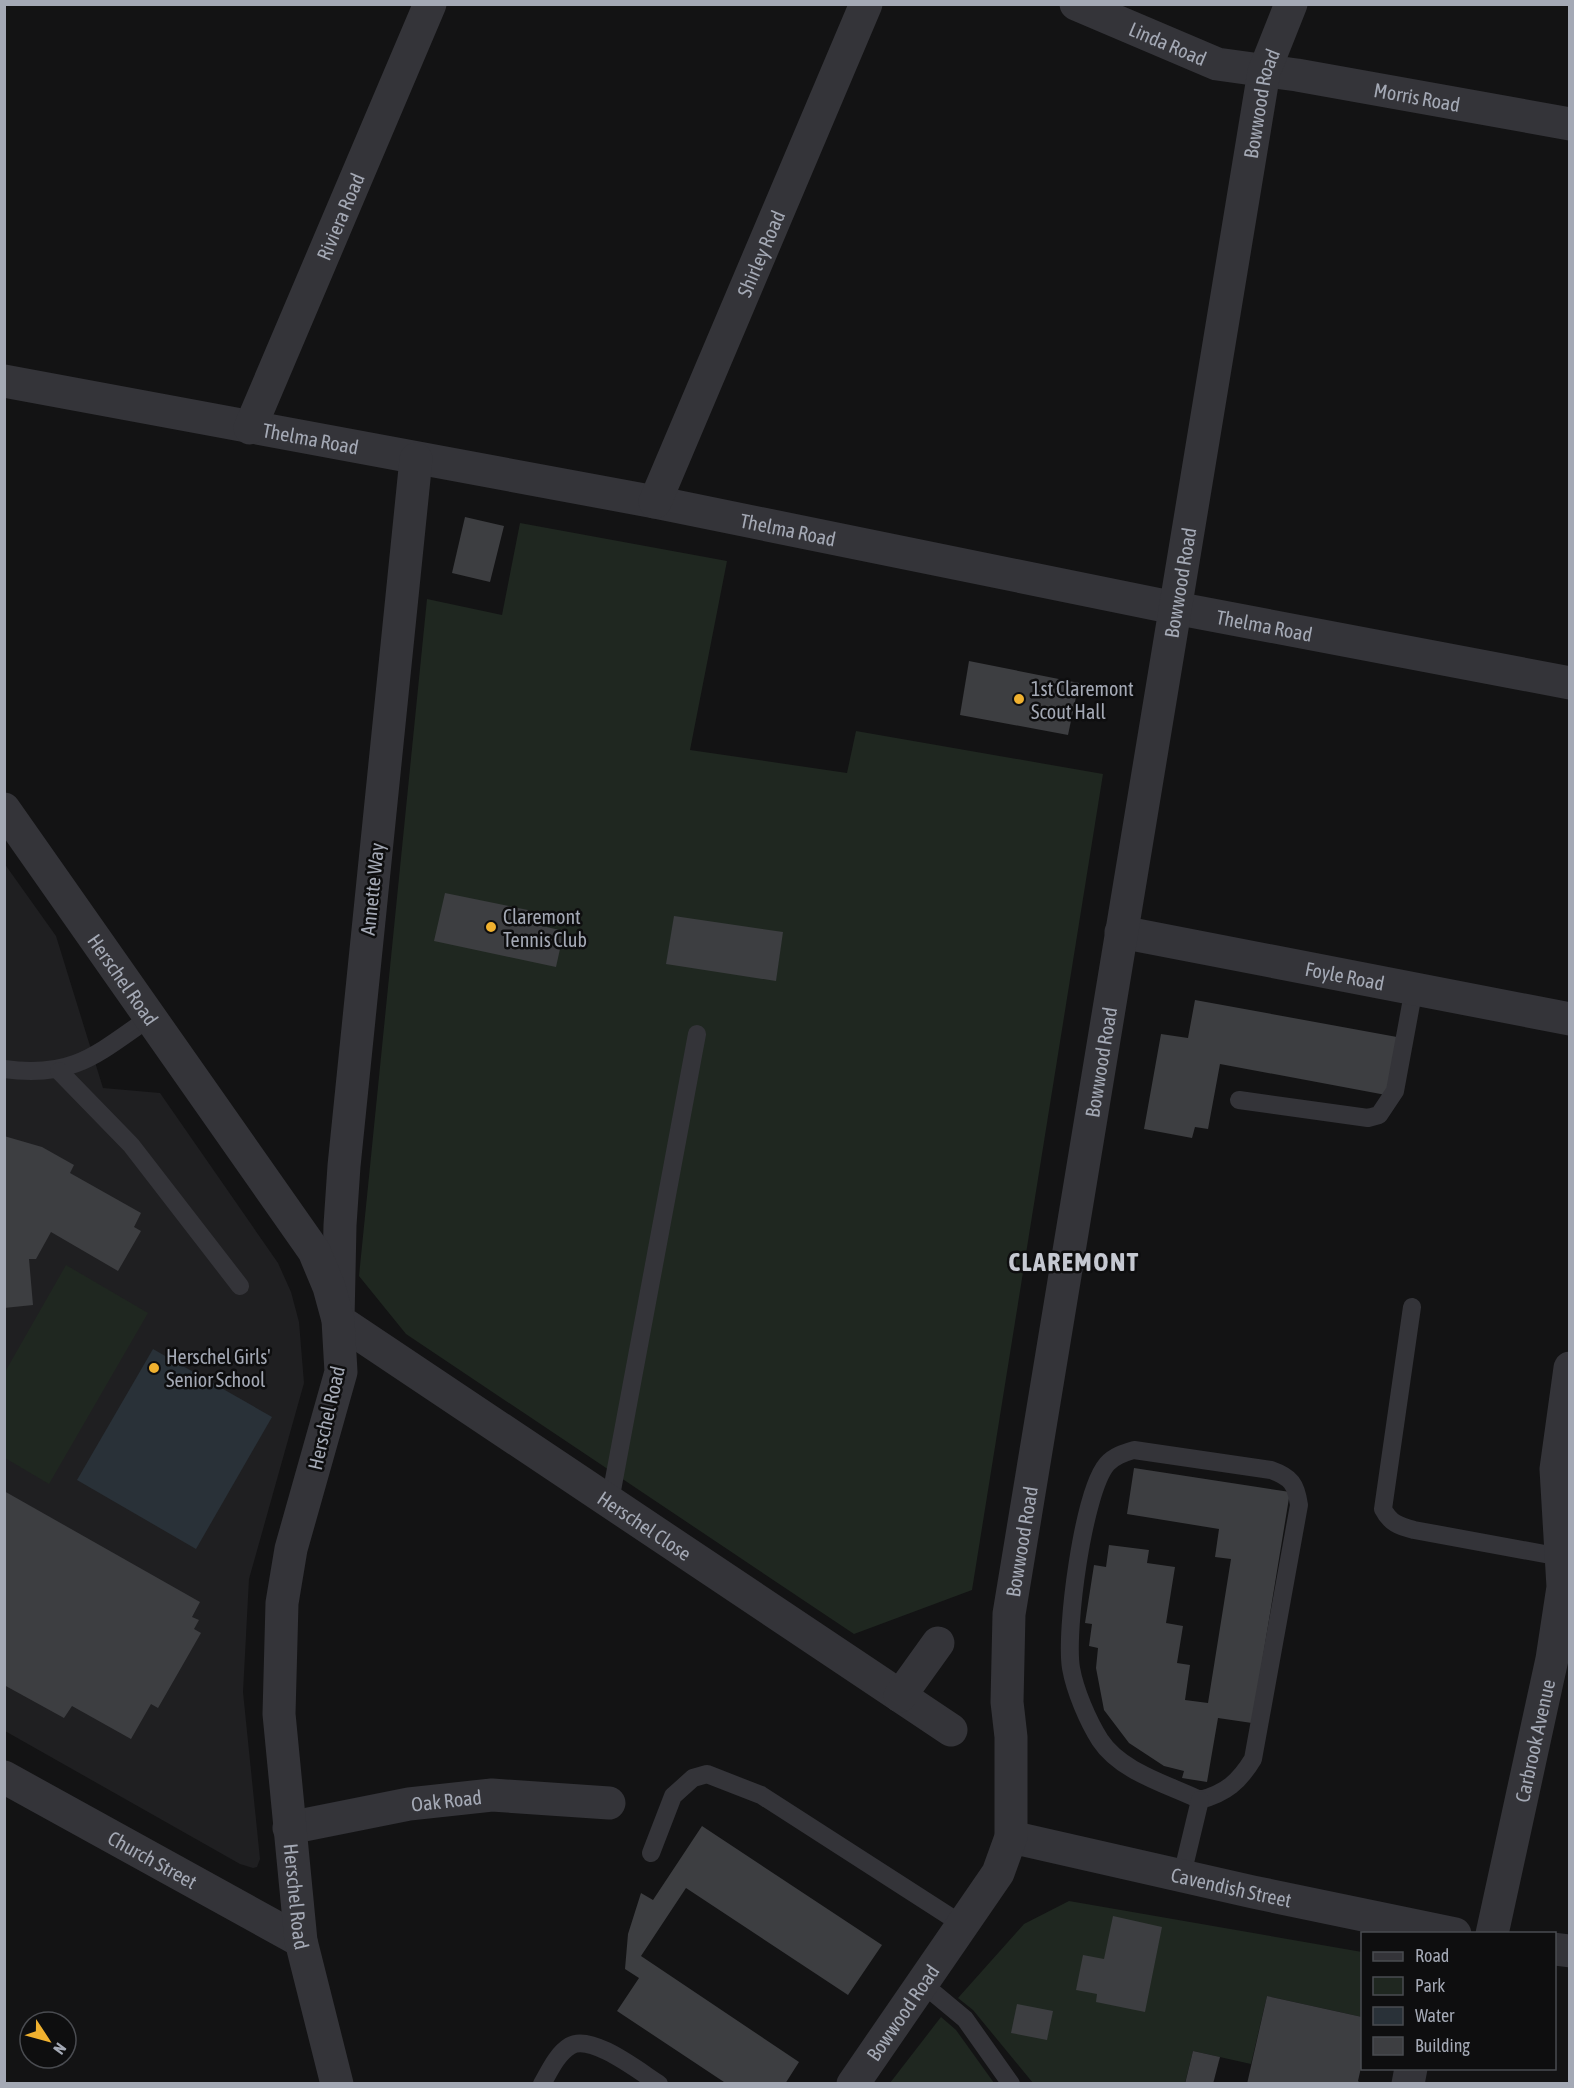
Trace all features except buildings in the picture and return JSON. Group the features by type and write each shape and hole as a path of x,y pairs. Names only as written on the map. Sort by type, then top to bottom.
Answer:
{"street":[{"name":"Riviera Road","path":"250,428 430,4"},
{"name":"Shirley Road","path":"655,502 866,4"},
{"name":"Linda Road","path":"1076,4 1217,64 1264,72"},
{"name":"Bowwood Road","path":"853,2084 998,1872 1011,1837 1011,1737 1007,1702 1009,1614 1264,72 1291,4"},
{"name":"Morris Road","path":"1264,72 1297,75 1569,124"},
{"name":"Thelma Road","path":"4,381 655,502 1175,608 1569,683"},
{"name":"Annette Way","path":"338,1320 339,1225 344,1166 416,459"},
{"name":"Herschel Road","path":"4,809 152,1016 314,1251 329,1287 338,1320 341,1372 291,1549 282,1604 279,1713 301,1941 337,2084"},
{"name":"Foyle Road","path":"1121,932 1569,1019"},
{"name":"Herschel Close","path":"338,1320 951,1730"},
{"name":"Carbrook Avenue","path":"1492,1932 1552,1659 1563,1587 1556,1469 1569,1368"},
{"path":"900,1696 938,1643"},
{"name":"Church Street","path":"4,1778 301,1941"},
{"name":"Oak Road","path":"289,1828 409,1804 492,1795 609,1803"},
{"name":"Cavendish Street","path":"1011,1837 1443,1932"}],"lane":[{"path":"1239,1100 1368,1119 1378,1115 1395,1091 1414,988"},
{"path":"4,1069 59,1071 93,1057 152,1016"},
{"path":"609,1501 697,1034"},
{"path":"59,1071 131,1145 240,1286"},
{"path":"1412,1307 1383,1509 1388,1518 1396,1524 1414,1530 1561,1557"},
{"path":"1134,1450 1271,1470 1288,1476 1297,1489 1299,1505 1253,1759 1243,1776 1229,1789 1200,1800 1125,1765 1101,1741 1071,1670 1071,1612 1091,1496 1106,1465 1121,1453 1134,1450"},
{"path":"651,1853 673,1797 693,1778 707,1774 761,1795 963,1925"},
{"path":"1182,1875 1200,1800"},
{"path":"923,1984 965,2019 1011,2084"},
{"path":"542,2084 559,2055 572,2044 587,2043 602,2048 659,2084"}],"shaded area":[{"name":"Herschel Girls' Senior School","path":"4,863 56,936 103,1088 160,1093 278,1263 291,1292 299,1322 304,1383 249,1579 243,1692 260,1859 257,1867 253,1868 240,1864 5,1731"}],"green space":[{"path":"520,523 727,561 690,750 847,773 856,731 1103,774 972,1590 854,1634 406,1334 359,1276 427,599 502,615"},
{"path":"66,1265 148,1313 49,1484 5,1458 5,1372"},
{"path":"1069,1901 1361,1952 1361,2017 1267,1996 1251,2064 1193,2051 1185,2083 1033,2083 973,2010 958,1998 1024,1924"},
{"path":"941,2017 956,2030 994,2083 890,2083"}],"water":[{"path":"153,1349 272,1417 196,1549 77,1480"}],"place":[{"name":"1st Claremont Scout Hall","path":"1019,699"},
{"name":"Claremont Tennis Club","path":"491,927"},
{"name":"Herschel Girls' Senior School","path":"154,1368"}],"district":[{"name":"CLAREMONT","path":"1074,1262"}]}
